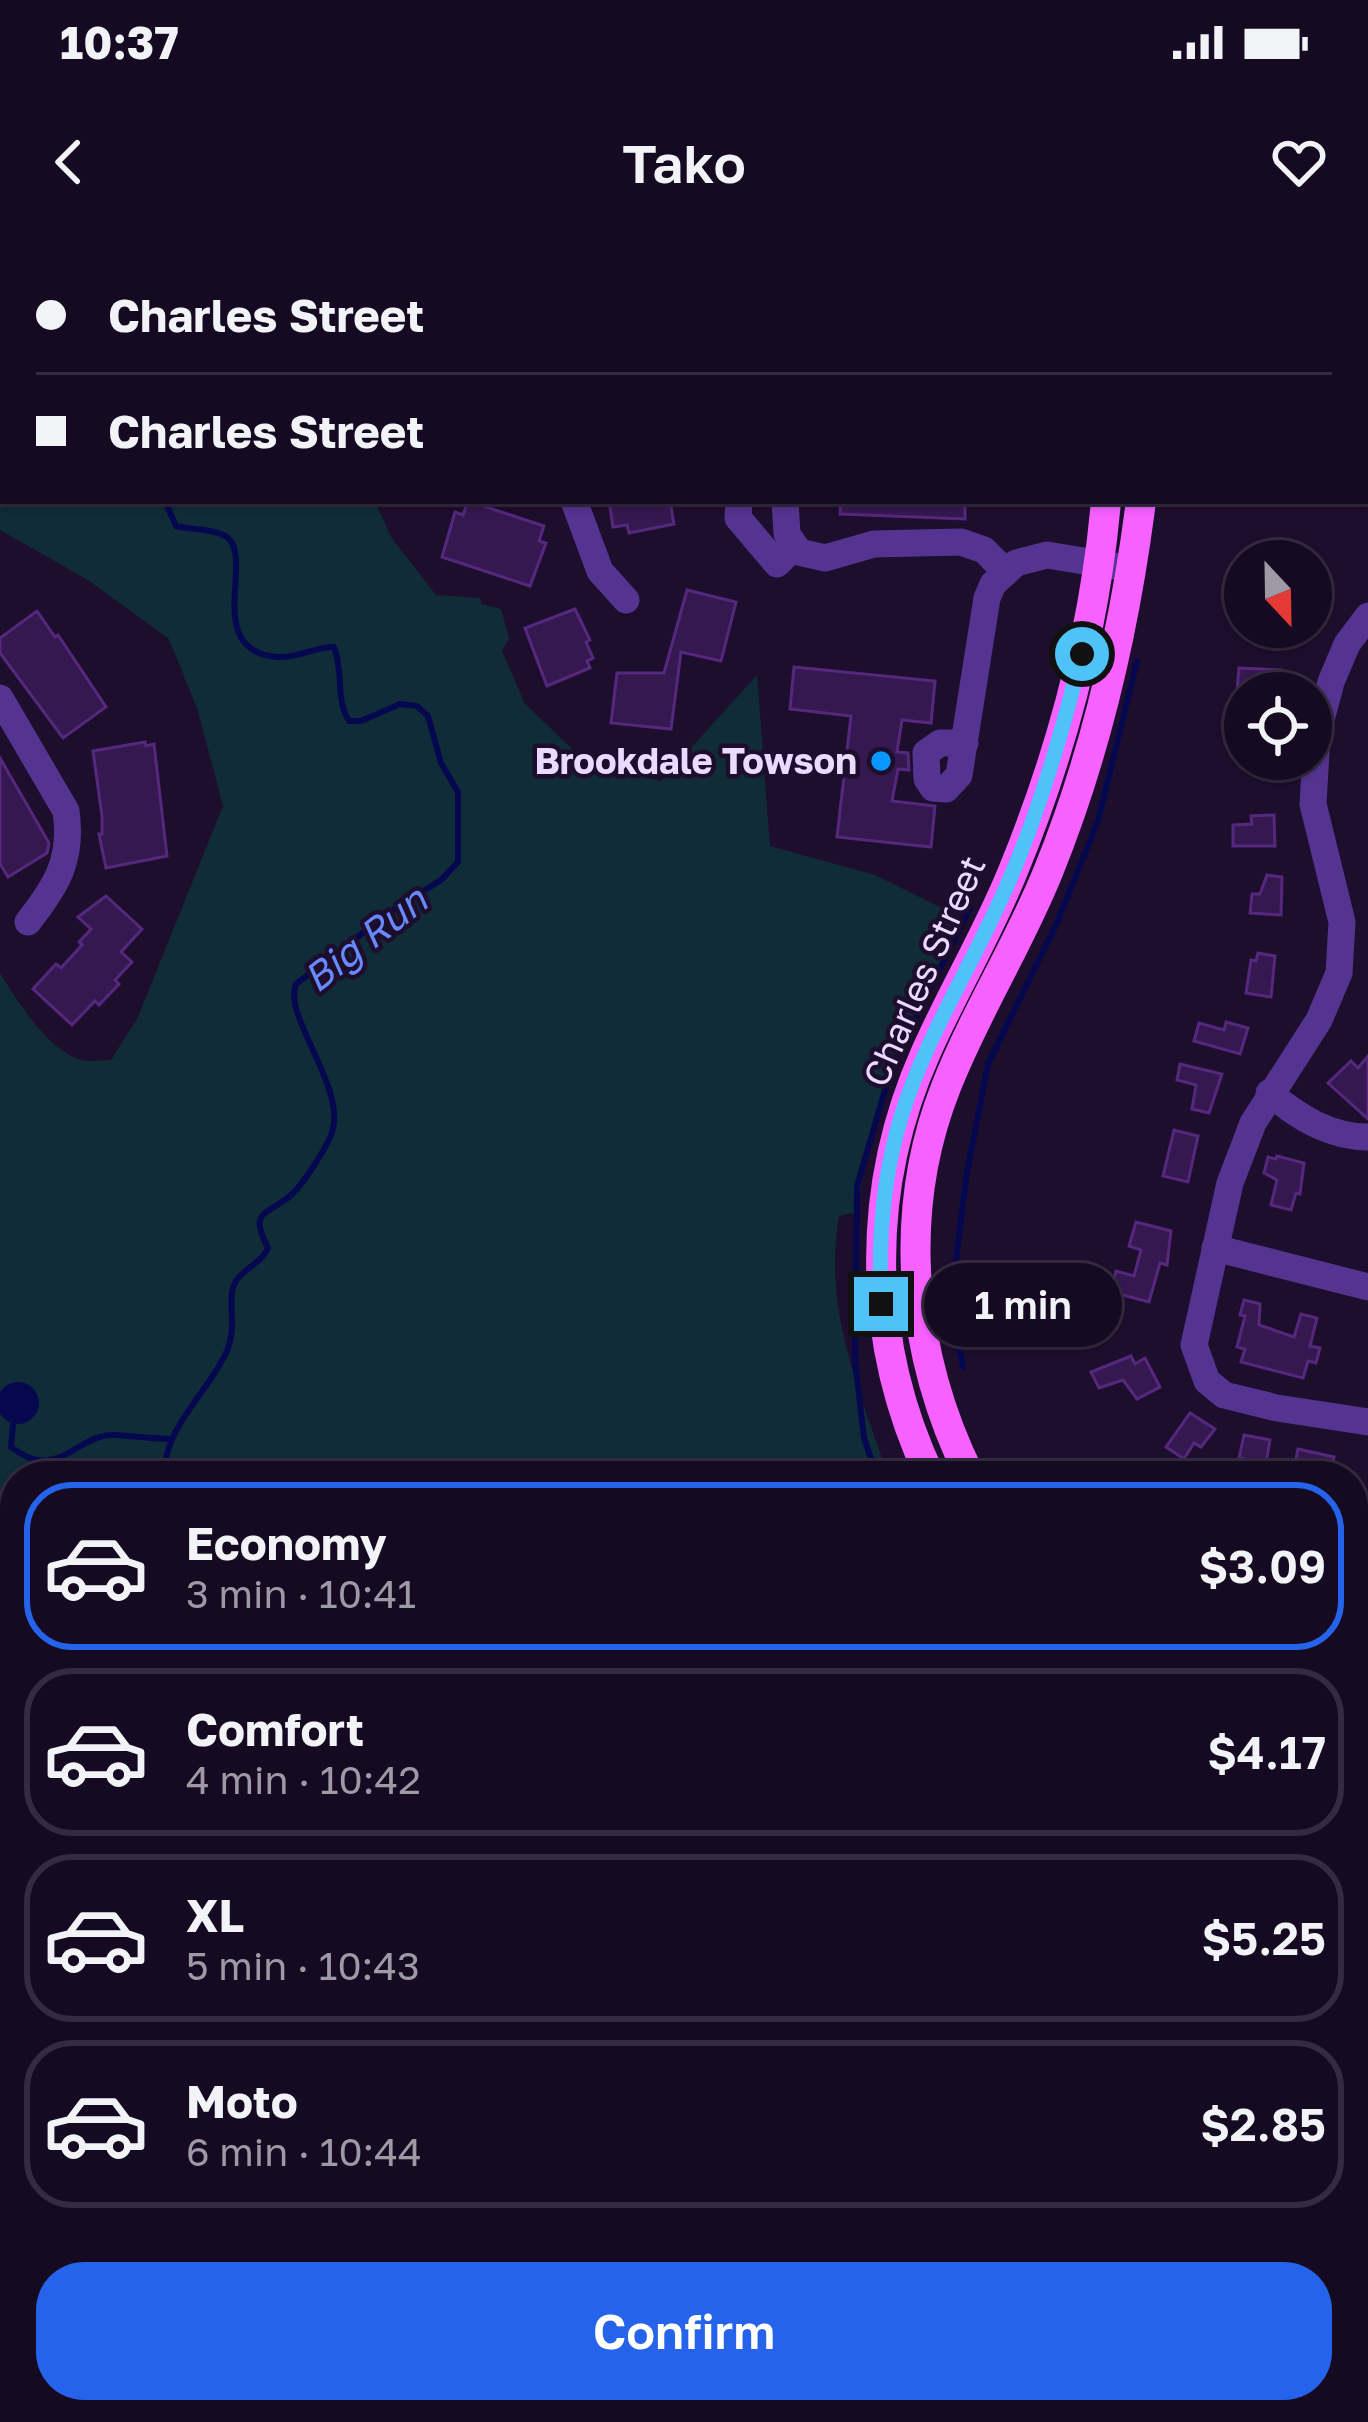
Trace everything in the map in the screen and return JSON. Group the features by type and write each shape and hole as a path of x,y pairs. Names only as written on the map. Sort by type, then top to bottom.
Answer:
{"main road":[{"name":"Charles Street","path":"924,1461 906,1417 884,1330 880,1258 888,1174 913,1083 998,907 1039,803 1082,654 1106,504"},
{"name":"Charles Street","path":"964,1461 932,1378 919,1311 916,1254 922,1172 935,1116 956,1063 1029,915 1067,822 1097,724 1141,504"},
{"path":"932,1378 921,1396 939,1461"}],"street":[{"path":"575,504 599,572 626,600"},
{"path":"739,504 738,518 777,564 795,546"},
{"path":"784,504 787,534 799,552 825,558 874,544 961,542 984,550 1004,570"},
{"path":"965,742 986,598 1004,570 1030,557 1047,555 1130,569"},
{"path":"1368,616 1347,644 1317,735 1313,804 1342,922 1339,973 1319,1020 1252,1124 1230,1183 1194,1345 1207,1381 1223,1395 1368,1422"},
{"path":"0,698 65,812 69,832 68,856 57,885 28,922"},
{"path":"1270,1093 1302,1119 1348,1137 1368,1137"},
{"path":"1215,1248 1368,1286"}],"shaded area":[{"path":"0,504 376,504 391,537 436,595 480,598 482,604 501,609 509,638 502,651 525,704 589,765 661,781 757,675 770,846 875,875 964,919 884,1096 857,1212 839,1216 835,1249 839,1311 853,1372 883,1461 0,1461 0,973 56,1046 81,1060 111,1060 138,1017 223,806 198,711 169,639 88,580 0,530"},
{"path":"10,1384 26,1384 37,1395 37,1411 26,1422 10,1422 -1,1411 -1,1395"}],"building":[{"path":"467,504 477,504 544,526 539,541 546,543 530,586 442,557 455,512 463,515"},
{"path":"609,504 671,504 674,524 629,533 627,525 613,527"},
{"path":"841,504 965,504 965,519 840,514"},
{"path":"687,590 736,602 721,661 681,652 671,729 611,723 617,673 664,673"},
{"path":"575,609 590,640 586,642 593,658 587,661 590,668 547,686 525,628"},
{"path":"37,611 106,707 63,738 0,653 0,638"},
{"name":"Brookdale Towson","path":"794,667 935,681 931,723 902,720 897,752 908,753 909,770 898,769 892,801 935,806 931,847 837,837 851,716 790,709"},
{"path":"1239,668 1281,670 1281,672 1239,672"},
{"path":"145,742 146,746 154,744 167,856 106,868 93,751"},
{"path":"0,758 49,843 47,853 8,877 0,864"},
{"path":"1274,815 1275,846 1233,846 1233,825 1252,824 1251,816"},
{"path":"1267,875 1282,877 1281,915 1250,913 1252,894 1260,894"},
{"path":"106,896 142,929 121,952 132,962 115,980 119,984 72,1025 33,989 82,945 79,942 91,929 78,917"},
{"path":"1258,953 1275,956 1271,997 1246,993 1251,960 1256,961"},
{"path":"1226,1022 1248,1028 1240,1054 1194,1041 1199,1023 1224,1030"},
{"path":"1368,1056 1368,1119 1328,1083 1351,1061 1358,1068"},
{"path":"1180,1064 1222,1074 1209,1113 1192,1109 1196,1085 1177,1080"},
{"path":"1174,1130 1198,1136 1188,1182 1163,1176"},
{"path":"1268,1157 1304,1163 1300,1194 1296,1193 1291,1210 1271,1205 1277,1180 1264,1173"},
{"path":"1136,1222 1171,1231 1167,1265 1160,1263 1149,1302 1111,1292 1116,1271 1134,1276 1141,1250 1129,1246"},
{"path":"1244,1300 1260,1304 1259,1325 1294,1337 1301,1314 1317,1318 1310,1346 1320,1348 1316,1363 1308,1361 1303,1378 1241,1362 1245,1349 1237,1347"},
{"path":"1131,1356 1135,1364 1145,1358 1160,1387 1137,1399 1123,1380 1099,1388 1091,1372"},
{"path":"1190,1413 1215,1429 1201,1447 1194,1443 1184,1459 1166,1447"},
{"path":"1244,1435 1270,1440 1266,1461 1239,1458"},
{"path":"1298,1449 1334,1457 1333,1461 1296,1461"}],"waterway":[{"name":"Big Run","path":"166,504 176,526 212,531 230,540 235,552 236,625 256,652 285,657 334,647 349,721 361,721 400,704 417,706 428,716 441,763 458,792 458,862 441,880 390,912 296,984 298,1014 331,1095 332,1132 297,1189 260,1219 268,1248 236,1281 226,1353 179,1426 166,1461"},
{"path":"963,1367 953,1283 966,1178 988,1064 1056,925 1098,821 1137,661"},
{"path":"872,1461 864,1438 855,1361 857,1186 892,1066 970,908"},
{"path":"13,1425 11,1447 42,1460 55,1459 102,1436 172,1439"}],"place":[{"name":"Brookdale Towson","path":"881,761"}],"route":[{"path":"881,1304 881,1233 901,1118 926,1054 1012,873 1052,765 1082,654"}]}
